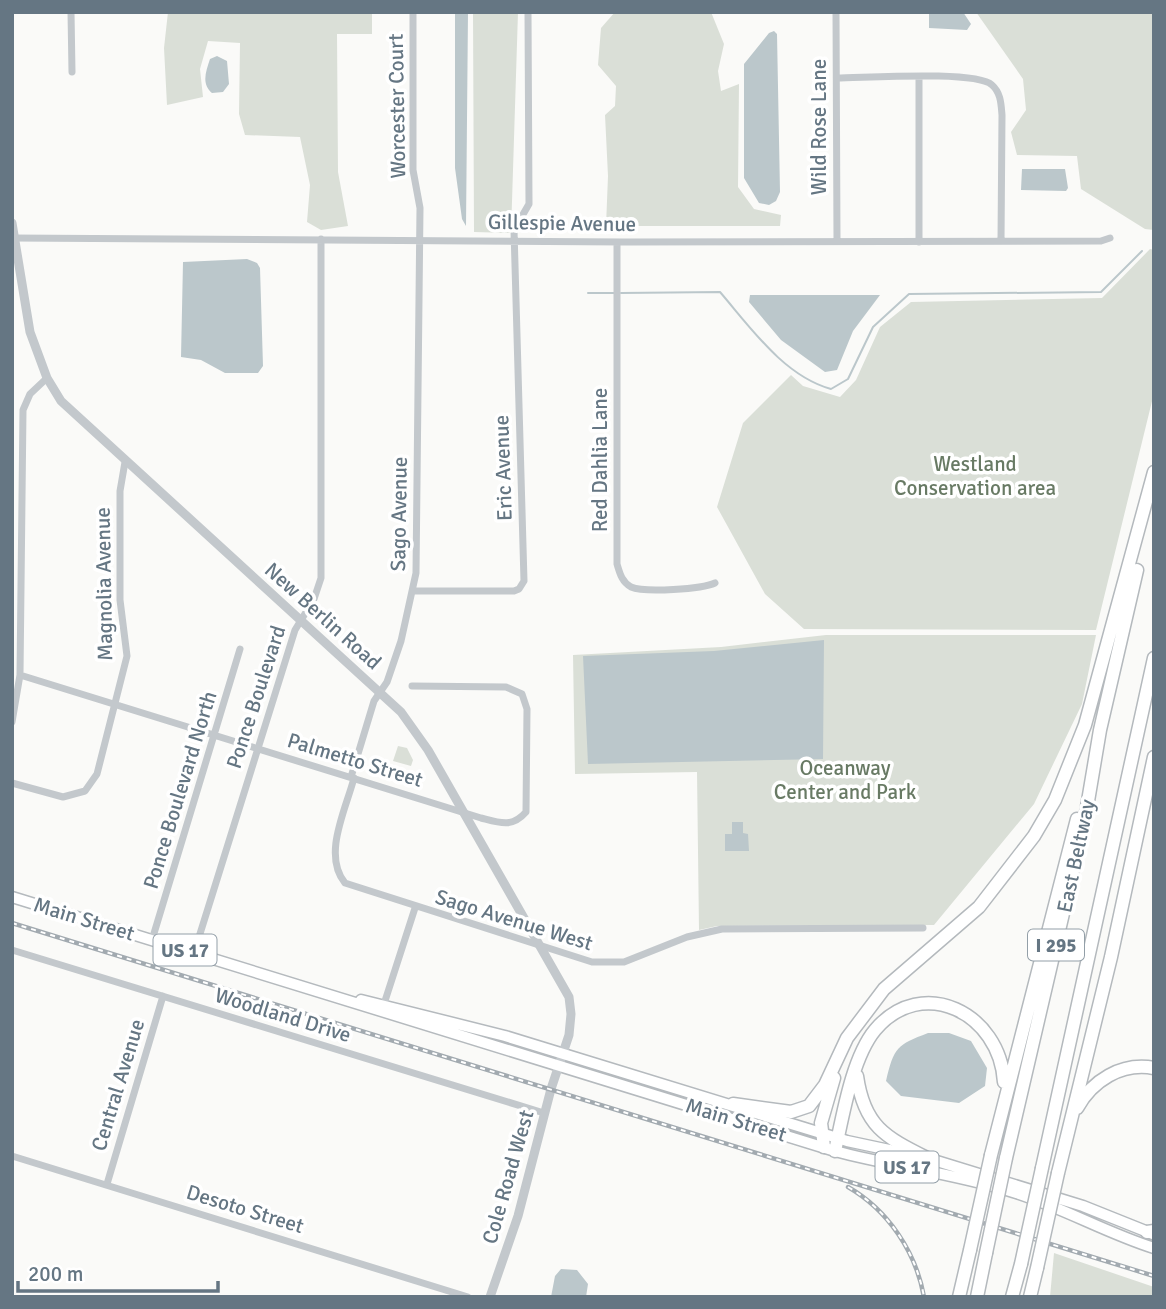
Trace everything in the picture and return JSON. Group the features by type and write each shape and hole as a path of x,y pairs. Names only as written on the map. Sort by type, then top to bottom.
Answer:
{"highway":[{"path":"733,1104 792,1112 808,1105 825,1086 847,1038 884,989 979,907 1020,857 1055,800 1086,725 1154,472"},
{"name":"East Beltway","path":"977,1297 1006,1158 1085,819 1100,730 1154,496"},
{"name":"East Beltway","path":"1012,1297 1154,658"},
{"path":"959,1297 1004,1096 1100,730"},
{"path":"1030,1297 1111,957 1154,757"},
{"path":"830,1143 866,1044 886,1020 908,1008 942,1005 961,1011 980,1023 993,1039 1003,1068 1004,1096"},
{"path":"830,1143 823,1115 847,1038"},
{"path":"1070,1121 1087,1092 1099,1081 1128,1068 1154,1068"},
{"path":"856,1073 864,1109 878,1129 927,1158"}],"main road":[{"name":"Main Street","path":"12,897 559,1066 830,1143 927,1158 1083,1206 1152,1232"},
{"name":"Main Street","path":"317,991 384,1004 733,1104 879,1163 953,1174 1017,1193 1101,1230 1154,1248"}],"street":[{"path":"71,12 72,72"},
{"name":"Worcester Court","path":"413,12 413,170 420,208 418,240"},
{"path":"514,240 514,230 529,204 528,12"},
{"name":"Wild Rose Lane","path":"836,12 837,241"},
{"path":"919,77 919,242"},
{"path":"837,78 981,79 991,84 1000,95 1002,241"},
{"name":"New Berlin Road","path":"12,223 30,332 47,378 61,401 380,692 414,728 561,980 570,1004 571,1020 559,1066"},
{"name":"Gillespie Avenue","path":"13,237 919,242 1101,241 1110,237"},
{"name":"Ponce Boulevard","path":"194,953 300,618 314,599 321,578 321,239"},
{"name":"Sago Avenue","path":"345,883 334,864 335,850 374,701 387,682 414,591 419,546 418,240"},
{"name":"Eric Avenue","path":"414,591 514,591 524,582 514,240"},
{"name":"Red Dahlia Lane","path":"617,242 617,564 621,578 633,588 703,589 715,583"},
{"path":"12,722 20,675 16,640 23,410 30,394 47,378"},
{"name":"Magnolia Avenue","path":"12,783 55,796 71,796 85,791 97,774 127,656 120,600 120,491 125,461"},
{"name":"Ponce Boulevard North","path":"152,940 240,649"},
{"name":"Palmetto Street","path":"20,675 499,822 518,821 526,812 527,781 527,709 522,694 506,687 412,686"},
{"name":"Sago Avenue West","path":"345,883 415,908 608,964 722,929 923,928"},
{"path":"384,1004 415,908"},
{"name":"Woodland Drive","path":"12,950 544,1113"},
{"name":"Central Avenue","path":"107,1184 163,996"},
{"name":"Cole Road West","path":"490,1297 527,1185 544,1113 559,1066"},
{"name":"Desoto Street","path":"12,1156 468,1297"}],"green space":[{"path":"168,12 372,12 372,34 337,34 338,172 348,226 321,230 307,222 310,185 300,137 245,135 239,114 240,43 208,41 200,69 203,97 167,105 164,48"},
{"path":"473,12 518,12 511,233 474,232"},
{"path":"615,12 711,12 724,44 718,71 721,91 739,84 738,187 754,209 781,215 780,226 606,226 608,176 605,115 615,106 616,86 598,65 601,28"},
{"path":"976,12 1154,12 1154,230 1145,229 1081,189 1077,156 1017,155 1011,132 1026,110 1023,79"},
{"name":"Westland Conservation area","path":"1150,249 1154,250 1154,393 1096,630 804,629 765,594 717,507 743,423 791,375 803,386 840,397 856,380 880,327 911,302 1102,298"},
{"name":"Oceanway Center and Park","path":"826,635 1096,635 1082,704 1034,804 934,925 717,926 699,930 697,772 575,774 573,655 721,647"},
{"path":"398,746 407,748 413,760 411,766 393,761"},
{"path":"1054,1253 1154,1287 1154,1297 1050,1297"}],"shaded area":[{"path":"455,12 468,12 466,226 462,219 455,168"},
{"path":"929,12 963,12 971,24 967,30 929,28"},
{"path":"774,31 777,34 780,192 776,201 769,205 759,203 744,178 744,64 769,33"},
{"path":"217,56 227,61 229,84 223,92 212,93 206,86 206,73 210,59"},
{"path":"1022,169 1065,169 1068,188 1066,191 1021,190"},
{"path":"247,259 257,263 260,268 263,366 258,373 225,373 201,360 181,357 183,262"},
{"path":"750,295 880,295 853,331 837,370 825,372 781,340 749,302"},
{"path":"824,640 823,759 588,764 583,656 714,651"},
{"path":"732,822 743,822 743,833 748,834 749,851 725,851 725,834 732,834"},
{"path":"928,1033 949,1033 971,1041 987,1068 985,1086 959,1103 901,1096 886,1081 895,1054 903,1044"},
{"path":"561,1269 577,1270 588,1284 586,1297 551,1297 555,1276"}],"waterway":[{"path":"621,293 720,292 783,362 814,383 831,389 848,379 873,327 909,294 1101,292 1142,251"},
{"path":"588,293 615,293"}],"railway":[{"path":"12,923 1154,1276"},
{"path":"848,1187 876,1208 898,1234 914,1264 924,1297"}]}
